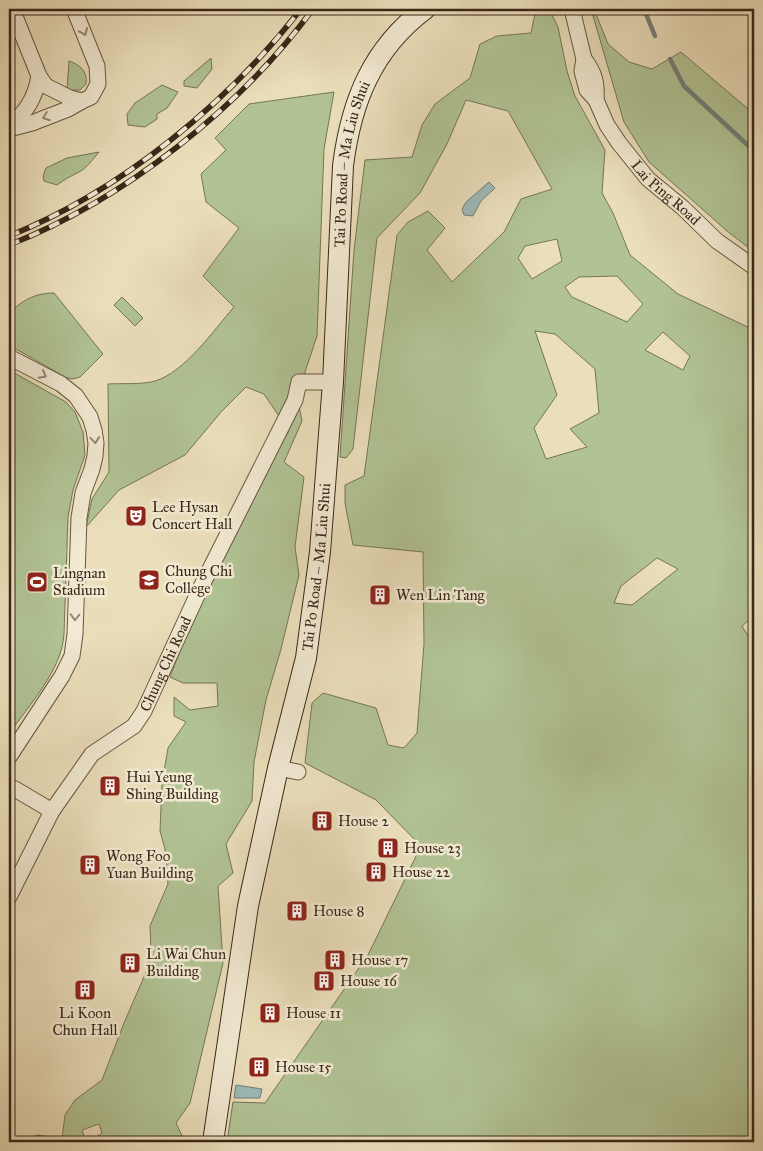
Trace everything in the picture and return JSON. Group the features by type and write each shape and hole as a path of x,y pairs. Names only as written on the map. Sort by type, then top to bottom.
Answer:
{"main road":[{"name":"Tai Po Road – Ma Liu Shui","path":"214,1142 248,906 278,768 306,658 320,552 333,382 343,166 346,138 352,115 368,76 402,28 425,9"}],"street":[{"path":"12,9 39,76 46,86 70,98 82,100"},
{"path":"9,128 32,123 68,110 82,100 91,97 95,92 99,75 97,66 74,9"},
{"name":"Lai Ping Road","path":"572,9 584,59 592,69 597,88 596,100 607,125 648,179 682,207 717,240 754,267"},
{"path":"9,128 28,108 37,90 39,76"},
{"path":"9,357 60,384 76,396 90,418 96,443 92,469 84,493 79,518 74,646 68,666 9,757"},
{"name":"Chung Chi Road","path":"9,897 52,811 92,754 134,726 144,711 200,589 294,400 299,382 333,382"},
{"path":"278,768 298,772"},
{"path":"11,785 52,811"}],"green space":[{"path":"536,9 549,9 558,27 567,71 575,96 605,150 602,193 613,213 630,255 678,294 754,330 754,616 742,626 748,636 754,633 754,1142 227,1142 233,1102 265,1103 368,955 421,846 376,800 305,763 312,703 323,693 376,708 388,745 404,748 417,733 424,644 423,552 353,545 345,503 345,485 364,476 397,235 408,222 428,211 445,228 427,250 452,282 504,232 521,199 552,189 508,111 466,100 447,144 420,193 377,238 353,449 346,458 340,457 354,250 365,160 412,157 422,125 435,104 470,78 480,44 497,36 531,33","holes":["557,239 562,261 532,279 518,258 525,246","617,276 643,304 627,322 572,297 565,287 579,277","535,331 555,334 595,369 599,413 570,429 587,447 546,459 534,428 557,395","663,332 690,356 683,370 645,350","657,558 678,569 632,605 614,603 621,586"]},
{"path":"591,9 594,9 608,44 629,62 652,69 681,52 754,114 754,252 727,231 649,162 624,122"},
{"path":"211,58 212,69 197,88 184,86 184,81"},
{"path":"69,61 77,64 86,75 86,84 80,90 67,90"},
{"path":"162,85 178,92 167,108 157,114 157,119 145,127 128,125 127,114 135,103"},
{"path":"334,92 324,149 317,336 297,396 302,421 284,462 304,477 295,547 299,575 266,700 254,762 252,801 226,844 233,873 218,886 223,963 190,1103 176,1123 185,1142 89,1142 102,1133 99,1124 82,1130 86,1142 25,1142 37,1135 62,1139 65,1115 75,1100 102,1080 147,970 151,950 150,926 168,884 165,849 160,831 162,783 168,748 186,722 174,716 174,697 190,710 218,706 217,683 183,683 170,677 211,570 253,487 289,431 264,394 246,387 221,412 185,455 119,490 86,527 92,499 109,472 108,384 144,383 166,376 177,369 198,350 234,307 203,276 239,228 206,202 201,174 226,150 215,138 249,104"},
{"path":"99,152 85,168 57,185 44,181 43,176 46,168 67,158"},
{"path":"54,293 103,354 80,377 72,379 65,377 9,345 9,313 19,304 30,298 41,294"},
{"path":"122,297 143,318 135,326 114,305"},
{"name":"Lingnan Stadium","path":"9,370 66,402 75,412 83,432 85,455 73,490 68,517 62,647 51,674 9,734"}],"water":[{"path":"489,182 495,188 481,201 473,216 464,215 462,209 466,202"},
{"path":"236,1085 262,1089 260,1098 234,1098"}],"waterway":[{"path":"644,9 655,36"},
{"path":"670,59 684,86 754,151"}],"railway":[{"path":"9,236 51,217 91,195 169,141 206,111 240,78 301,9"},
{"path":"9,245 52,226 95,203 177,147 251,82 313,9"}],"place":[{"name":"Lee Hysan Concert Hall","path":"136,516"},
{"name":"Chung Chi College","path":"149,580"},
{"name":"Lingnan Stadium","path":"37,582"},
{"name":"Wen Lin Tang","path":"380,595"},
{"name":"Hui Yeung Shing Building","path":"110,786"},
{"name":"House 2","path":"322,821"},
{"name":"House 23","path":"388,848"},
{"name":"Wong Foo Yuan Building","path":"90,865"},
{"name":"House 22","path":"376,872"},
{"name":"House 8","path":"297,911"},
{"name":"House 17","path":"335,960"},
{"name":"Li Wai Chun Building","path":"130,963"},
{"name":"House 16","path":"324,981"},
{"name":"Li Koon Chun Hall","path":"85,990"},
{"name":"House 11","path":"270,1013"},
{"name":"House 15","path":"259,1067"}]}
